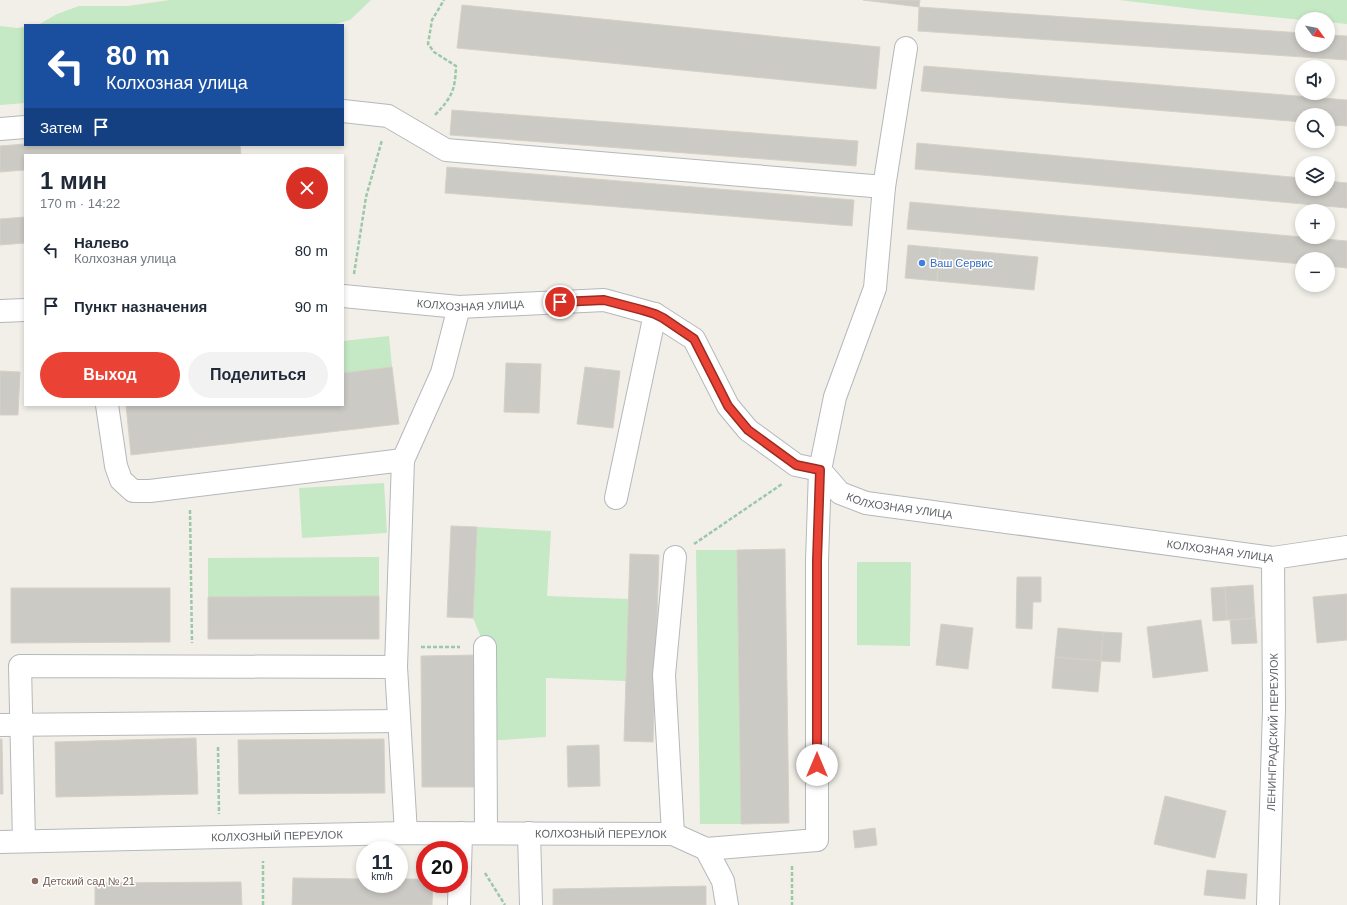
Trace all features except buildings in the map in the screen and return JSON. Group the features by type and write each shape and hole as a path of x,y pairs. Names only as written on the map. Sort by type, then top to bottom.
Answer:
{"street":[{"path":"675,557 664,676 673,834 706,849 817,840 817,561 820,470 835,397 875,288 884,187 906,48"},
{"path":"344,111 388,116 446,150 884,187"},
{"path":"0,129 24,127"},
{"name":"КОЛХОЗНАЯ УЛИЦА","path":"347,296 459,307 604,300 655,314 694,339 728,406 748,430 796,465 820,470 840,493 866,503 1273,558 1347,547"},
{"path":"406,833 396,657 403,460 442,374 459,307"},
{"path":"0,311 24,310"},
{"path":"616,498 655,314"},
{"path":"107,406 116,466 121,480 134,491 150,491 403,460"},
{"name":"ЛЕНИНГРАДСКИЙ ПЕРЕУЛОК","path":"1268,905 1274,709 1273,558"},
{"path":"485,647 486,833"},
{"path":"24,841 20,666 193,667 396,657"},
{"path":"0,725 399,721"},
{"name":"КОЛХОЗНЫЙ ПЕРЕУЛОК","path":"0,842 406,833 673,834"},
{"path":"460,905 461,833"},
{"path":"529,833 530,905"},
{"path":"706,849 723,881 727,905"}],"path":[{"path":"422,136 433,118 447,103 455,85 456,66 434,52 428,44 432,20 444,0"},
{"path":"347,296 366,197 388,116"},
{"path":"675,557 783,483"},
{"path":"189,486 193,667"},
{"path":"396,657 485,647"},
{"path":"218,723 219,837"},
{"path":"263,836 263,905"},
{"path":"792,842 792,905"}],"green space":[{"path":"170,0 371,0 350,20 336,24 40,24 57,14 79,6 128,6"},
{"path":"1119,0 1347,0 1347,24 1335,23 1335,12 1295,12 1295,19"},
{"path":"0,26 17,28 24,27 24,103 0,105"},
{"path":"389,336 392,367 344,373 344,341"},
{"path":"384,483 387,533 302,538 299,488"},
{"path":"477,527 551,531 547,596 629,599 626,681 546,678 546,737 486,741 485,647 473,618"},
{"path":"696,550 737,550 741,824 700,824"},
{"path":"379,557 379,596 208,597 208,558"},
{"path":"857,562 911,562 910,646 857,645"}],"place":[{"name":"Ваш Сервис","path":"922,263"},
{"name":"Детский сад № 21","path":"35,881"}],"route":[{"path":"560,302 604,300 630,306 663,318 694,339 728,406 748,430 796,465 820,470 817,561 817,765"}]}
